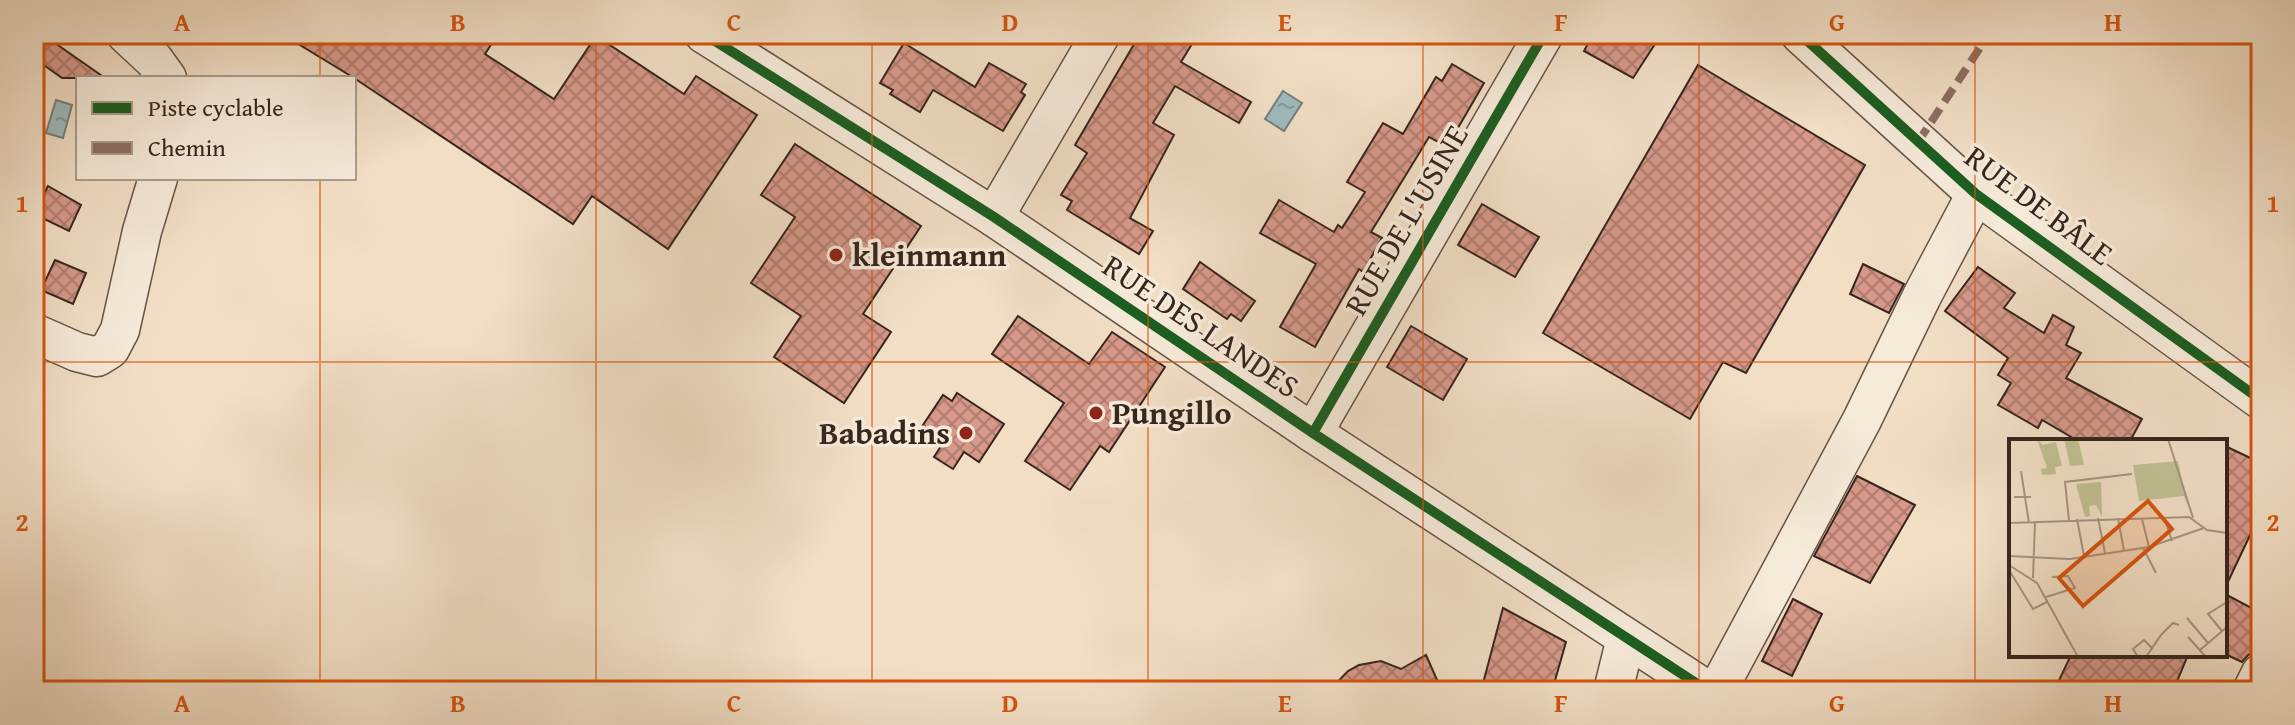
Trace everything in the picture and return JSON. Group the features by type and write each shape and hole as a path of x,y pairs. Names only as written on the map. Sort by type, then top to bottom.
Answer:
{"street":[{"path":"126,34 154,60 166,76"},
{"name":"RUE DES LANDES","path":"704,34 994,217 1313,433 1708,691"},
{"path":"994,217 1101,34"},
{"name":"RUE DE L'USINE","path":"1313,433 1544,34"},
{"name":"RUE DE BÂLE","path":"1800,34 1976,194 2261,400"},
{"path":"34,333 77,352 97,357 110,349 120,330 142,231 157,180"},
{"path":"1717,691 1862,420 1976,194"},
{"path":"1613,691 1626,638"},
{"path":"2252,691 2261,673"}],"water":[{"path":"1283,91 1302,103 1284,131 1265,119"},
{"path":"56,100 72,105 63,138 46,133"}],"building":[{"path":"34,34 42,34 102,76 62,78 34,58"},
{"path":"282,34 498,34 485,54 554,99 596,36 684,94 696,76 757,115 668,249 592,196 573,224 356,79 356,76 351,76"},
{"path":"1140,34 1198,34 1181,62 1251,102 1239,123 1175,86 1153,123 1174,135 1130,218 1153,231 1139,254 1067,210 1072,201 1061,195 1087,153 1075,145"},
{"path":"1593,34 1638,34 1655,44 1633,78 1584,51"},
{"path":"904,43 975,87 989,63 1026,84 1021,92 1025,95 1003,131 933,90 920,112 890,94 893,90 880,83"},
{"path":"1452,64 1484,83 1447,147 1429,137 1371,232 1382,238 1363,272 1359,269 1315,347 1280,327 1316,264 1260,233 1279,200 1334,232 1338,225 1342,228 1365,192 1347,182 1383,123 1403,134 1436,77 1442,81"},
{"path":"1698,65 1865,165 1746,373 1723,362 1690,419 1543,333"},
{"name":"kleinmann","path":"795,144 921,226 863,314 891,332 844,403 774,357 801,316 751,283 795,217 761,195"},
{"path":"48,186 81,205 69,231 34,214"},
{"path":"1482,204 1539,237 1515,277 1458,245"},
{"path":"55,260 86,273 73,304 41,290"},
{"path":"1200,262 1255,301 1241,321 1231,314 1227,319 1183,289"},
{"path":"1863,264 1904,284 1889,313 1850,294"},
{"path":"1978,267 2015,293 2004,308 2044,333 2053,315 2074,327 2066,345 2081,353 2066,378 2142,419 2131,439 2075,439 2042,420 2038,428 1998,405 2011,383 1998,375 2008,358 1945,311"},
{"name":"Pungillo","path":"1018,316 1089,364 1112,332 1165,367 1109,452 1100,446 1070,490 1025,461 1064,403 992,354"},
{"path":"1411,326 1467,359 1443,400 1387,367"},
{"name":"Babadins","path":"957,393 1004,424 979,462 964,452 953,469 934,457 945,440 923,425 943,395 952,401"},
{"path":"2227,447 2261,463 2261,512 2227,584"},
{"path":"1857,476 1915,505 1870,583 1814,556"},
{"path":"2227,595 2261,613 2261,649 2242,662 2227,655"},
{"path":"1793,599 1822,614 1792,676 1762,661"},
{"path":"1503,608 1566,642 1552,691 1481,691"},
{"path":"1426,655 1444,691 1329,691 1348,671 1359,665 1381,661 1401,669"},
{"path":"2070,657 2187,657 2173,691 2054,691"}],"marked path":[{"path":"1918,142 1989,34"}],"cycle path":[{"path":"704,34 994,217 1313,433 1708,691"},
{"path":"1313,433 1544,34"},
{"path":"1800,34 1976,194 2261,400"}],"place":[{"name":"kleinmann","path":"836,255"},
{"name":"Pungillo","path":"1096,413"},
{"name":"Babadins","path":"966,433"}]}
